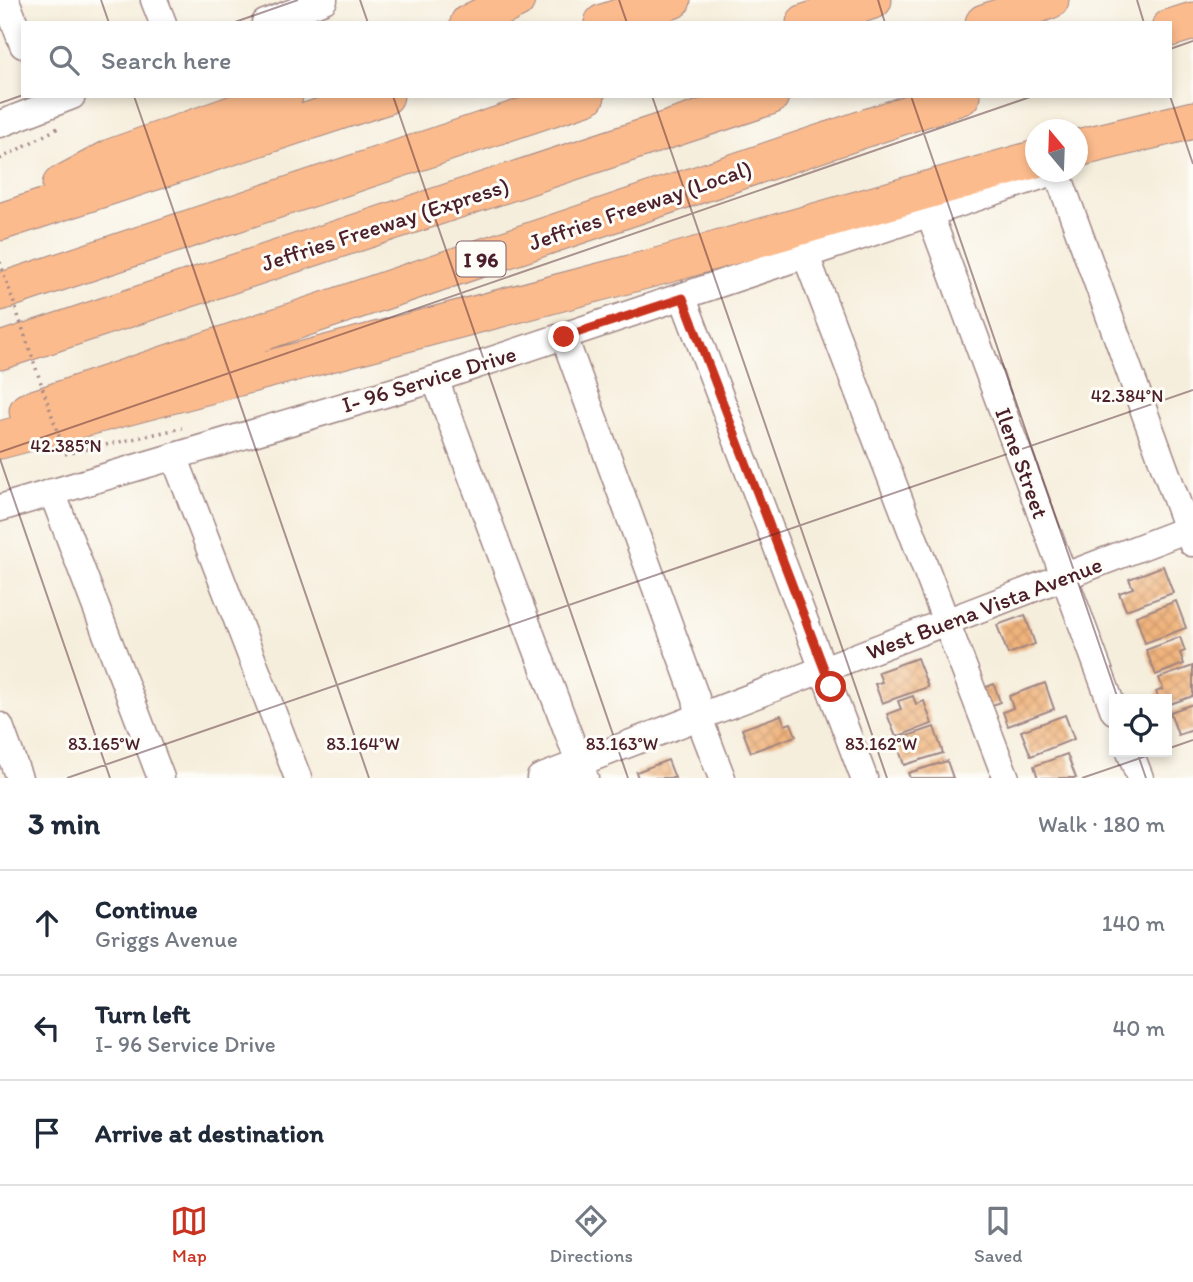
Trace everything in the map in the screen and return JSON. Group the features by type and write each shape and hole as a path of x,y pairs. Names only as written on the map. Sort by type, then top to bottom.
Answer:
{"highway":[{"path":"472,21 516,0"},
{"path":"609,21 672,0"},
{"path":"811,21 873,0"},
{"path":"990,21 1050,0"},
{"path":"1172,27 1193,21"},
{"path":"0,219 113,157 278,98"},
{"path":"0,219 379,98"},
{"path":"0,292 580,98"},
{"name":"Jeffries Freeway (Express)","path":"0,351 764,98"},
{"name":"Jeffries Freeway (Local)","path":"0,420 955,98"},
{"path":"1088,146 1193,122"},
{"path":"0,440 668,264 1025,162"}],"street":[{"path":"6,0 21,40"},
{"path":"154,0 162,21"},
{"path":"269,21 307,3"},
{"path":"0,124 50,110 69,98"},
{"path":"1088,159 1193,122"},
{"name":"I- 96 Service Drive","path":"0,508 435,379 1026,182"},
{"path":"1059,182 1191,533"},
{"name":"Ilene Street","path":"930,215 1109,697"},
{"path":"806,256 1006,778"},
{"path":"683,298 864,778"},
{"path":"564,337 696,698 699,718 722,778"},
{"path":"435,379 582,770"},
{"path":"174,456 298,778"},
{"path":"52,492 161,778"},
{"name":"West Buena Vista Avenue","path":"540,778 582,770 699,718 1064,576 1191,533"},
{"path":"0,726 19,778"},
{"path":"1132,757 1140,778"}],"path":[{"path":"0,159 50,110"},
{"path":"0,262 65,454 195,425 203,447"}],"building":[{"path":"1163,566 1173,593 1126,610 1119,593 1133,588 1129,579"},
{"path":"1176,601 1186,628 1145,643 1136,616"},
{"path":"1025,615 1035,644 1008,654 997,625"},
{"path":"1180,637 1185,651 1180,653 1184,664 1156,675 1146,650"},
{"path":"917,658 928,687 882,703 875,684 882,682 878,672"},
{"path":"1193,666 1193,696 1172,703 1172,694 1157,694 1163,689 1159,678"},
{"path":"1045,683 1054,709 1008,726 1003,712 1013,708 1009,696"},
{"path":"994,684 1000,702 983,709 976,691"},
{"path":"913,696 916,704 924,701 932,724 896,737 887,714 901,709 898,701"},
{"path":"1193,704 1193,730 1178,735 1172,711"},
{"path":"781,715 785,725 791,723 796,736 751,752 742,729"},
{"path":"1065,715 1074,739 1031,756 1021,731"},
{"path":"934,727 943,753 904,765 896,740"},
{"path":"1067,754 1076,778 1038,778 1034,766"},
{"path":"668,760 675,778 638,778 636,772"},
{"path":"947,761 953,778 910,778 908,773"}],"route":[{"path":"564,337 683,298 831,687"}]}
